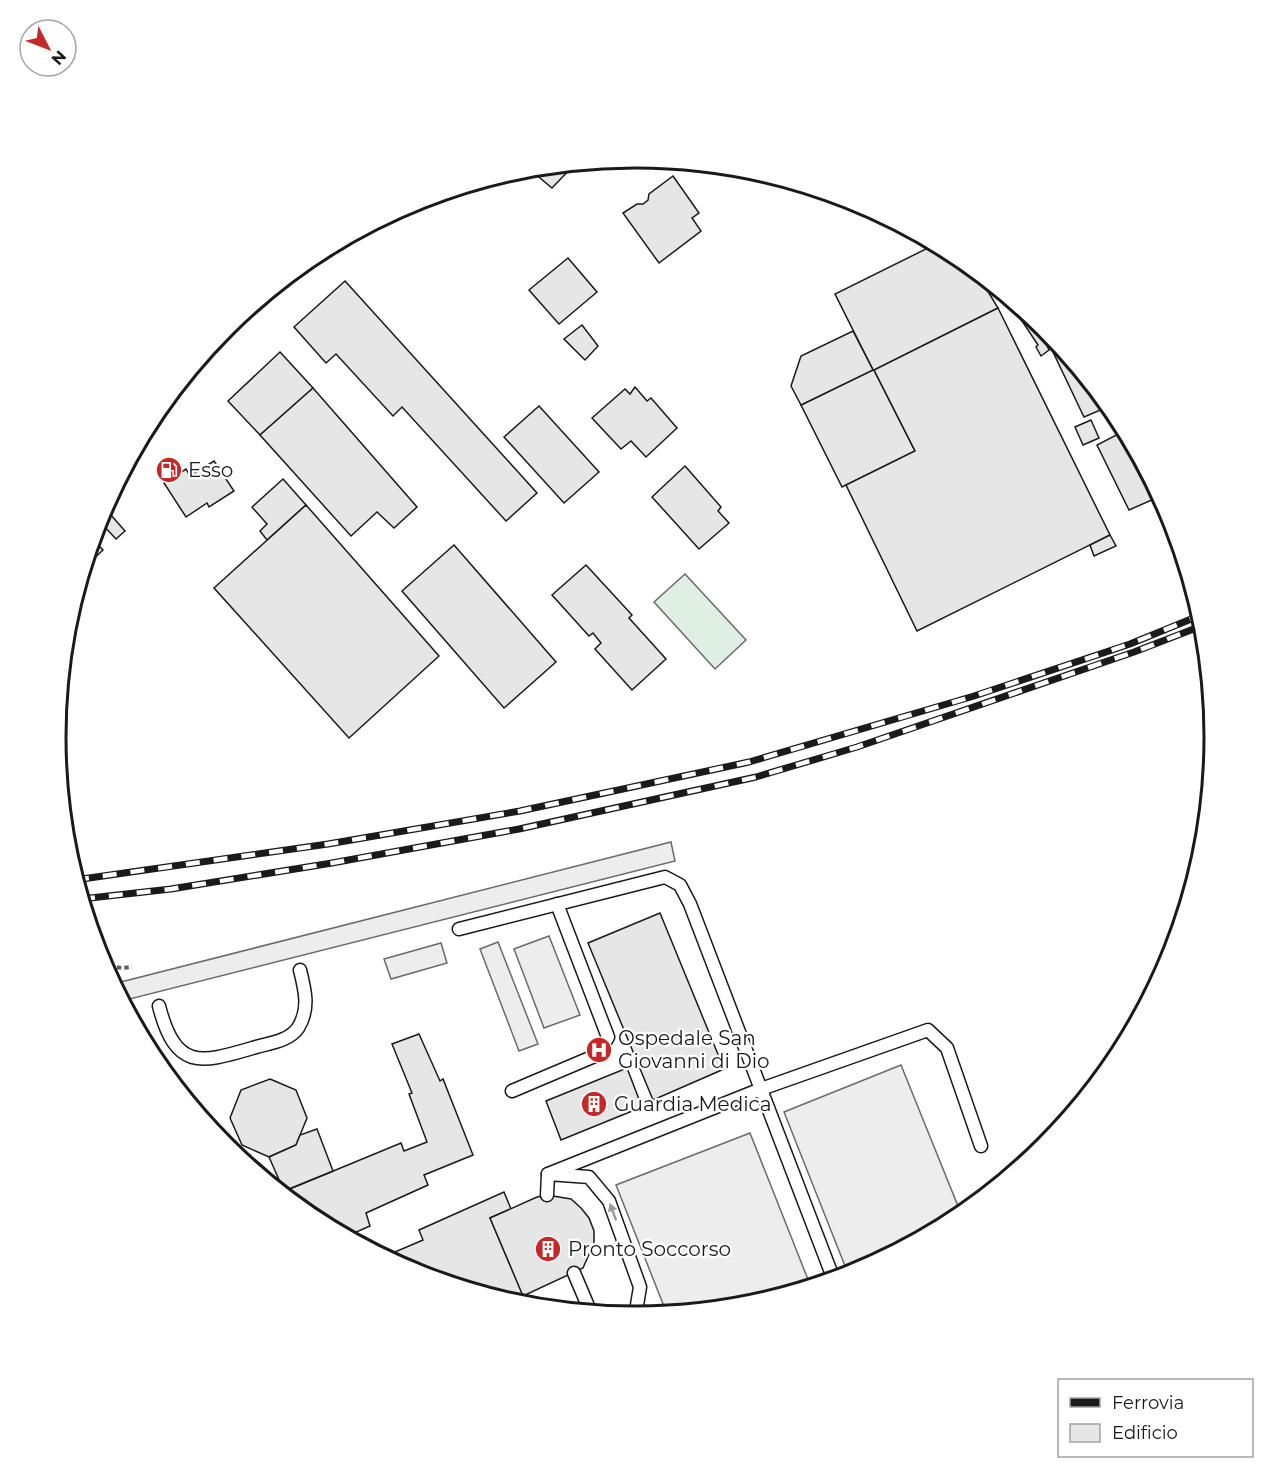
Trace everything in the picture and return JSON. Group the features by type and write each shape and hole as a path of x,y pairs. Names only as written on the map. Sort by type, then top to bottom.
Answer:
{"lane":[{"path":"459,929 665,877 680,885 690,904 831,1272"},
{"path":"512,1091 597,1055 608,1037 557,904"},
{"path":"159,1006 164,1028 178,1050 197,1059 213,1059 285,1039 297,1029 306,1011 306,996 300,970"},
{"path":"548,1174 761,1089 928,1030 947,1048 981,1146"},
{"path":"547,1195 548,1174"},
{"path":"548,1174 589,1177 609,1201 640,1287 637,1307"},
{"path":"574,1273 588,1305"}],"path":[{"path":"115,967 132,967"}],"green space":[{"path":"685,574 746,640 715,669 654,602"}],"shaded area":[{"path":"671,842 675,861 130,999 122,982"},
{"path":"549,936 580,1015 544,1028 514,949"},
{"path":"498,942 538,1044 519,1051 480,949"},
{"path":"441,943 447,963 391,979 384,959"},
{"path":"901,1065 958,1206 920,1231 845,1267 784,1112"},
{"path":"750,1133 808,1280 747,1296 664,1306 616,1185"}],"building":[{"path":"567,172 552,188 538,177"},
{"path":"673,176 699,213 692,218 701,231 659,263 623,213 637,204 643,204 648,200 649,194"},
{"path":"927,248 987,290 998,308 874,370 915,451 842,487 801,405 873,370 835,294"},
{"path":"568,258 597,292 559,324 529,290"},
{"path":"345,281 537,493 506,521 402,407 393,416 336,354 326,363 294,327"},
{"path":"998,308 1110,535 917,631 846,485 915,451 874,370"},
{"path":"1022,321 1045,343 1049,350 1041,356 1036,347 1038,345"},
{"path":"582,325 598,346 585,360 564,339"},
{"path":"853,331 873,370 801,405 791,386 801,356"},
{"path":"280,352 313,388 260,435 228,401"},
{"path":"1053,352 1064,362 1101,410 1084,417"},
{"path":"635,387 647,401 651,398 677,428 646,457 631,441 621,449 592,418 625,389 630,394"},
{"path":"313,388 417,507 394,528 377,512 351,536 260,435"},
{"path":"539,406 599,472 564,503 504,437"},
{"path":"1091,420 1099,438 1083,445 1075,427"},
{"path":"1117,434 1152,500 1129,510 1097,445"},
{"path":"214,461 234,491 209,507 207,503 186,517 164,483 186,469 190,476"},
{"path":"685,466 721,507 718,511 729,523 699,549 652,497"},
{"path":"283,479 306,505 267,540 260,531 267,524 252,507"},
{"path":"306,505 439,656 349,738 214,588"},
{"path":"111,515 125,531 116,539 106,528"},
{"path":"1110,535 1116,546 1094,556 1090,545"},
{"path":"454,545 556,662 504,708 402,591"},
{"path":"99,546 103,550 95,558"},
{"path":"586,565 632,615 629,618 666,659 632,690 595,649 601,643 593,633 589,636 552,595"},
{"path":"660,913 724,1069 653,1100 588,943"},
{"path":"419,1034 440,1081 443,1079 473,1155 424,1175 428,1185 366,1213 370,1226 355,1233 289,1189 401,1143 404,1151 427,1142 409,1094 412,1093 392,1044"},
{"name":"Guardia Medica","path":"627,1068 642,1107 561,1140 546,1101"},
{"path":"270,1079 296,1090 307,1118 296,1145 269,1157 242,1145 230,1118 241,1090"},
{"path":"317,1129 333,1171 289,1189 280,1182 269,1157 296,1145 300,1135"},
{"path":"504,1192 511,1209 490,1218 524,1296 452,1277 394,1253 423,1240 419,1230"},
{"name":"Pronto Soccorso","path":"547,1195 571,1199 589,1218 594,1231 594,1243 583,1268 523,1296 490,1218 537,1197"}],"railway":[{"path":"84,879 328,844 520,811 749,762 974,696 1130,644 1192,619"},
{"path":"89,898 171,889 332,863 519,829 756,777 857,747 1134,652 1194,629"}],"place":[{"name":"Esso","path":"169,470"},
{"name":"Ospedale San Giovanni di Dio","path":"599,1050"},
{"name":"Guardia Medica","path":"594,1104"},
{"name":"Pronto Soccorso","path":"548,1249"}]}
